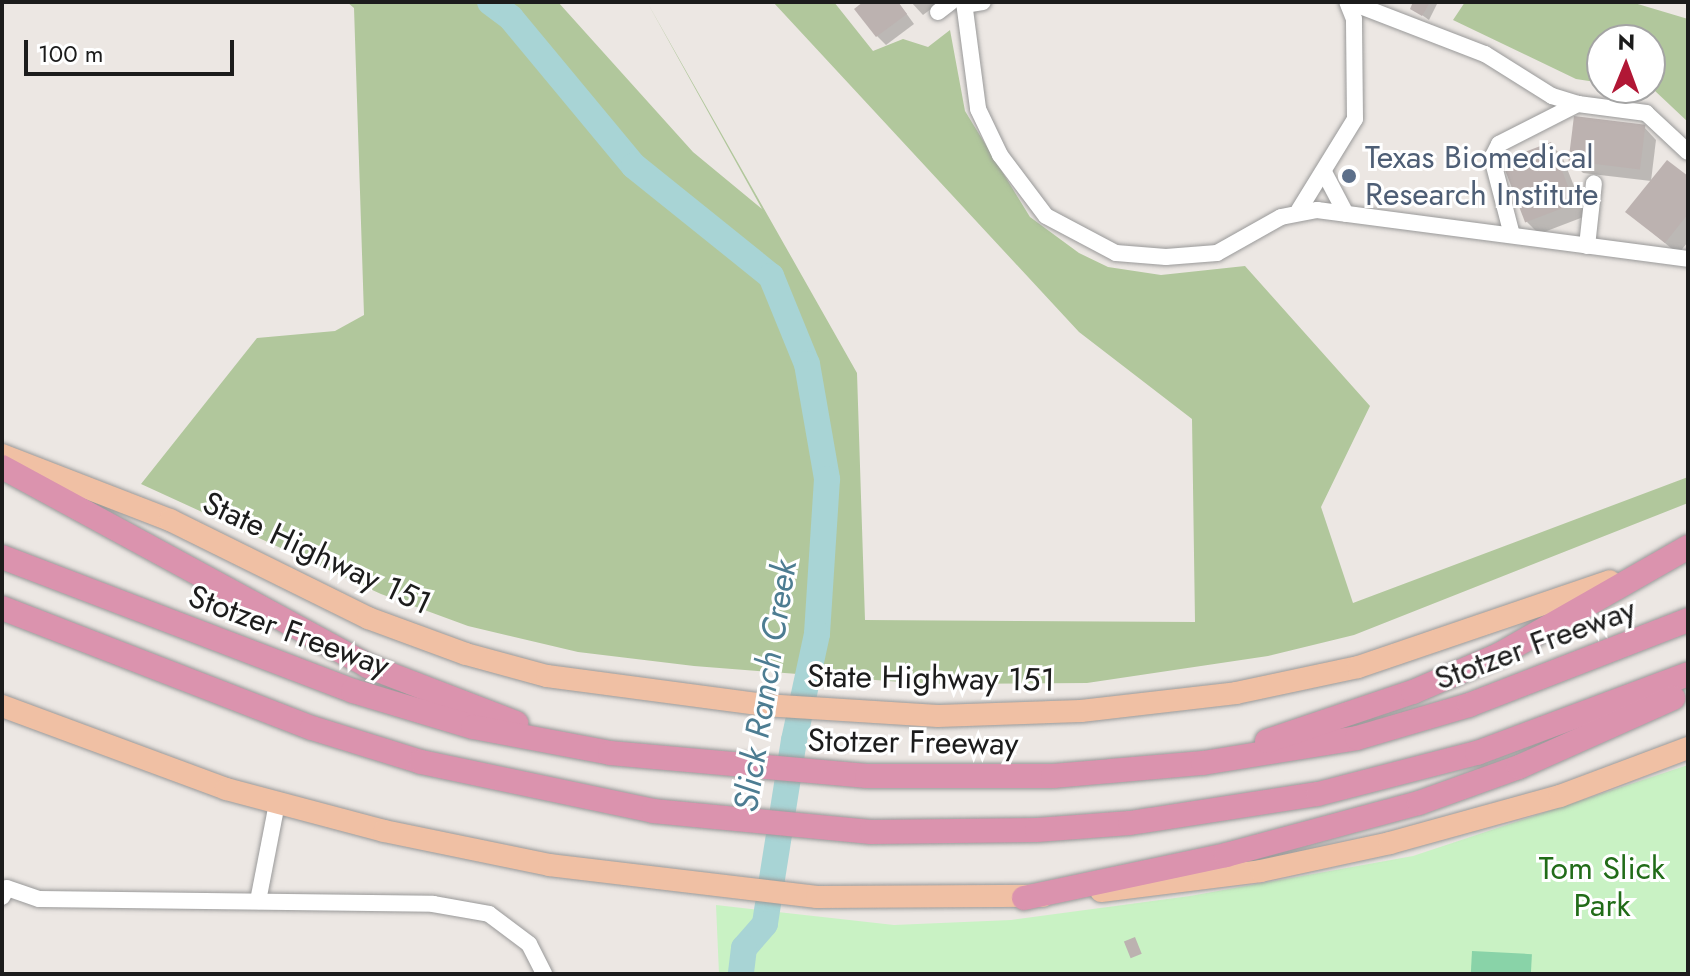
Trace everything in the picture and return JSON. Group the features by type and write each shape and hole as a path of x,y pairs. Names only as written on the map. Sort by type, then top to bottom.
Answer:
{"highway":[{"path":"2,467 368,666 473,709 610,753"},
{"path":"1203,763 1473,667 1688,547"},
{"name":"Stotzer Freeway","path":"2,557 353,691 473,727 610,753 867,776 994,778 1203,763 1385,730 1469,705 1688,620"},
{"path":"2,608 326,733 500,782 653,811 871,832 1037,830 1130,823 1318,794 1477,753 1688,674"},
{"path":"1024,898 1226,855 1419,803 1519,767 1688,691"}],"main road":[{"name":"State Highway 151","path":"2,455 170,520 368,618 466,654 547,676 701,698 938,716 1081,711 1236,693 1358,667 1578,595 1688,547"},
{"path":"2,706 277,803 449,845 675,883 869,899 1024,898 1261,871 1390,843 1560,796 1688,748"}],"street":[{"path":"983,2 954,5 978,109 1027,196 1069,231 1116,253 1192,256 1217,253 1299,210 1325,174 1355,119 1354,19 1349,2"},
{"path":"1349,2 1485,54 1552,96 1578,104 1646,113 1688,152"},
{"path":"1512,235 1492,158 1499,144 1578,104"},
{"path":"1325,174 1346,214"},
{"path":"1587,246 1594,183"},
{"path":"1299,210 1688,259"},
{"path":"258,901 277,803"},
{"path":"4,890 39,899 433,904 489,914 529,944 544,974"}],"green space":[{"path":"347,2 558,2 693,152 762,209 647,2 857,373 865,620 1195,622 1192,419 1079,332 773,2 834,2 873,51 903,39 928,47 950,30 965,111 1030,217 1079,253 1108,267 1161,275 1245,266 1370,406 1321,507 1353,603 1688,477 1688,503 1354,635 1268,656 1087,683 927,684 694,666 578,652 468,626 381,594 141,484 257,338 335,331 364,315 354,8"},
{"path":"1465,2 1631,2 1688,19 1688,122 1666,101 1666,24 1586,24 1586,81 1576,79 1453,20"},
{"name":"Tom Slick Park","path":"1688,765 1688,974 719,974 716,905 894,925 1011,920 1190,896 1413,856"},
{"path":"1472,951 1532,954 1531,974 1471,974"}],"building":[{"path":"863,2 898,2 907,14 876,37 854,9"},
{"path":"1413,2 1430,2 1422,16 1410,9"},
{"path":"1574,116 1645,125 1640,169 1569,161"},
{"path":"1551,142 1575,204 1525,223 1502,161"},
{"path":"1667,160 1688,176 1688,214 1665,243 1625,212"},
{"path":"1135,937 1142,954 1131,958 1124,941"}],"waterway":[{"name":"Slick Ranch Creek","path":"490,2 511,18 634,166 771,276 807,364 827,479 817,634 794,740 765,924 744,948 741,974"}],"place":[{"name":"Texas Biomedical Research Institute","path":"1349,176"}]}
